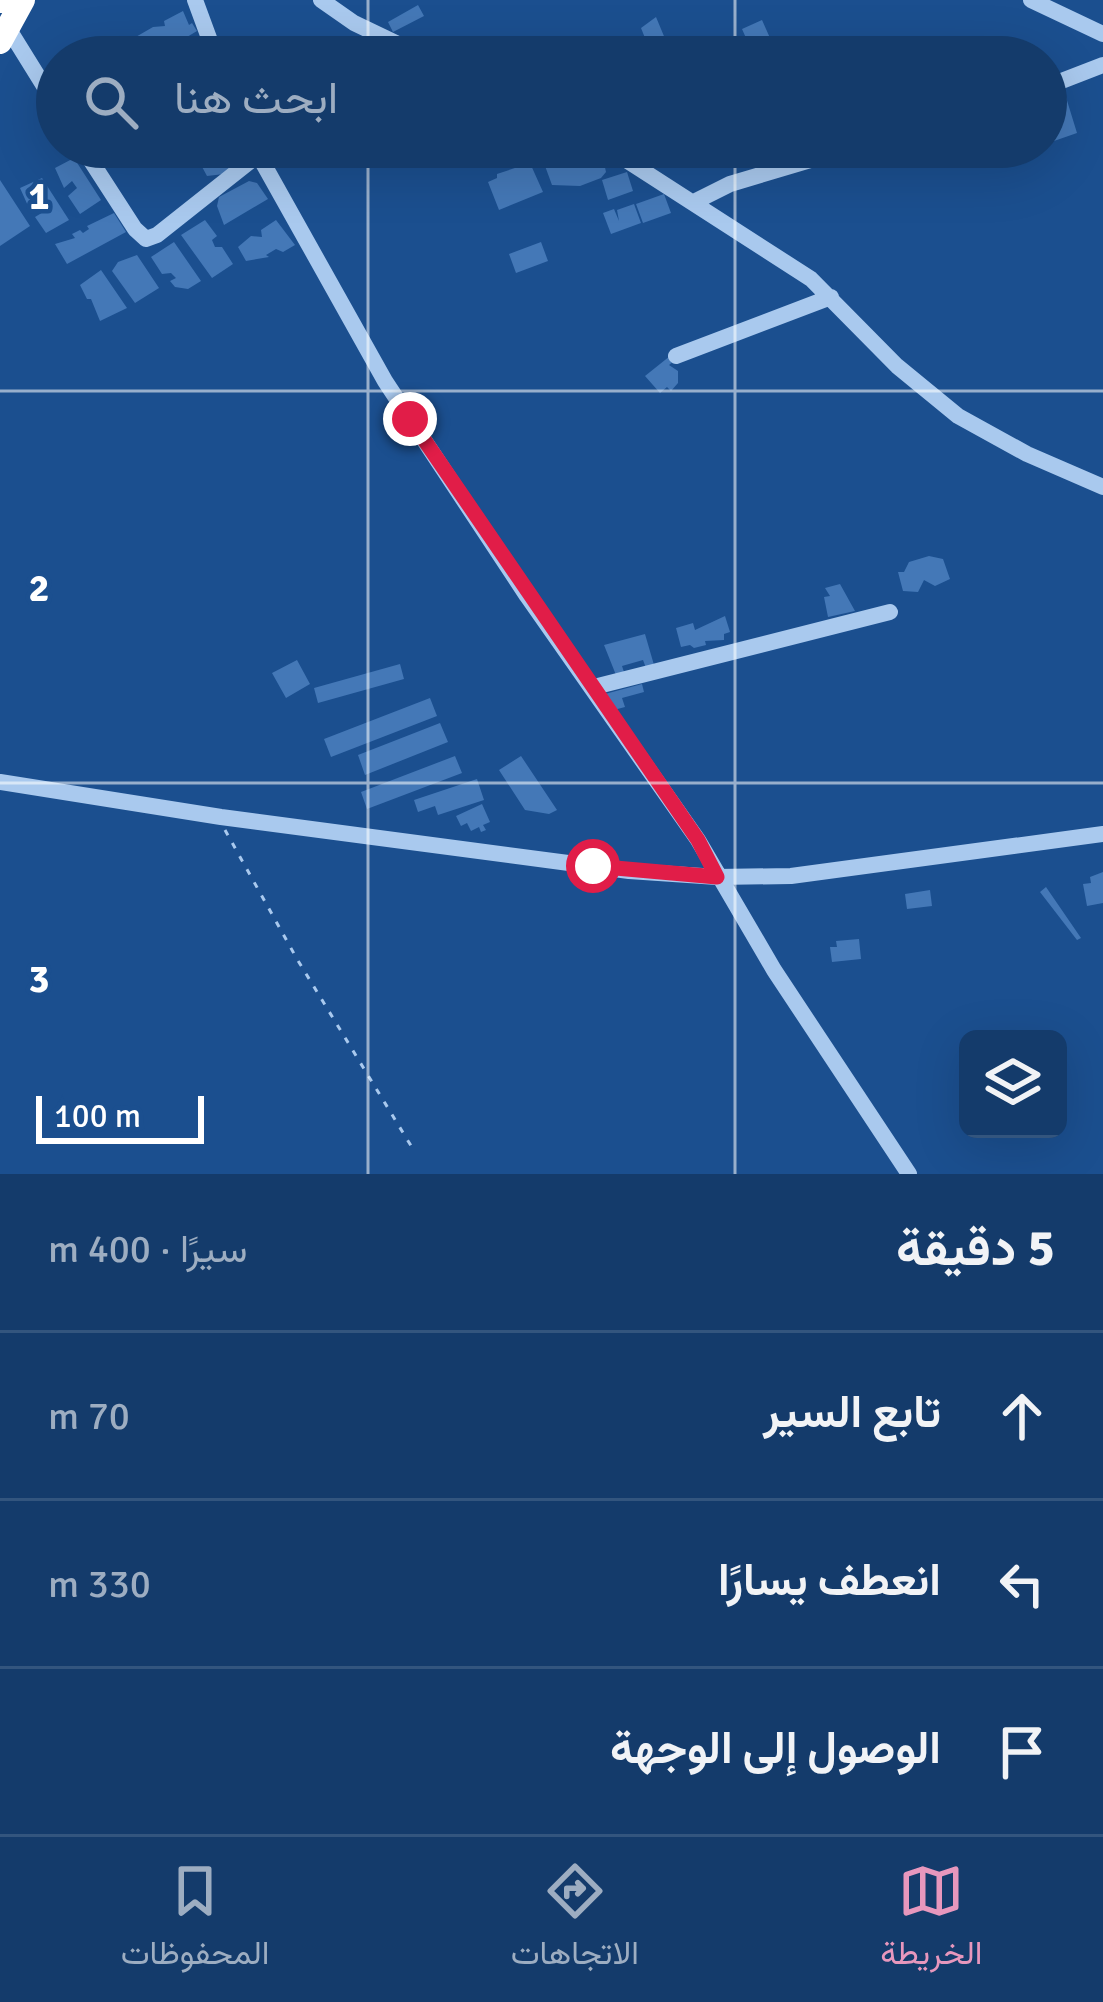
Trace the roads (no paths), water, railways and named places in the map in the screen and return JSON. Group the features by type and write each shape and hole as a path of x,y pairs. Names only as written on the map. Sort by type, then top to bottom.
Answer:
{"highway":[{"path":"4,35 23,0"}],"street":[{"path":"195,0 208,36"},
{"path":"321,0 381,36"},
{"path":"1031,0 1103,34"},
{"path":"4,35 36,78"},
{"path":"1067,79 1103,65"},
{"path":"95,168 135,230 146,239 157,235 236,168"},
{"path":"266,168 385,381 527,596 698,840 717,877 909,1174"},
{"path":"640,168 812,279 897,366 958,416 1027,454 1103,487"},
{"path":"694,202 730,184 784,168"},
{"path":"676,356 831,297"},
{"path":"594,687 890,612"},
{"path":"0,782 629,872 717,877 791,876 1103,835"}]}
